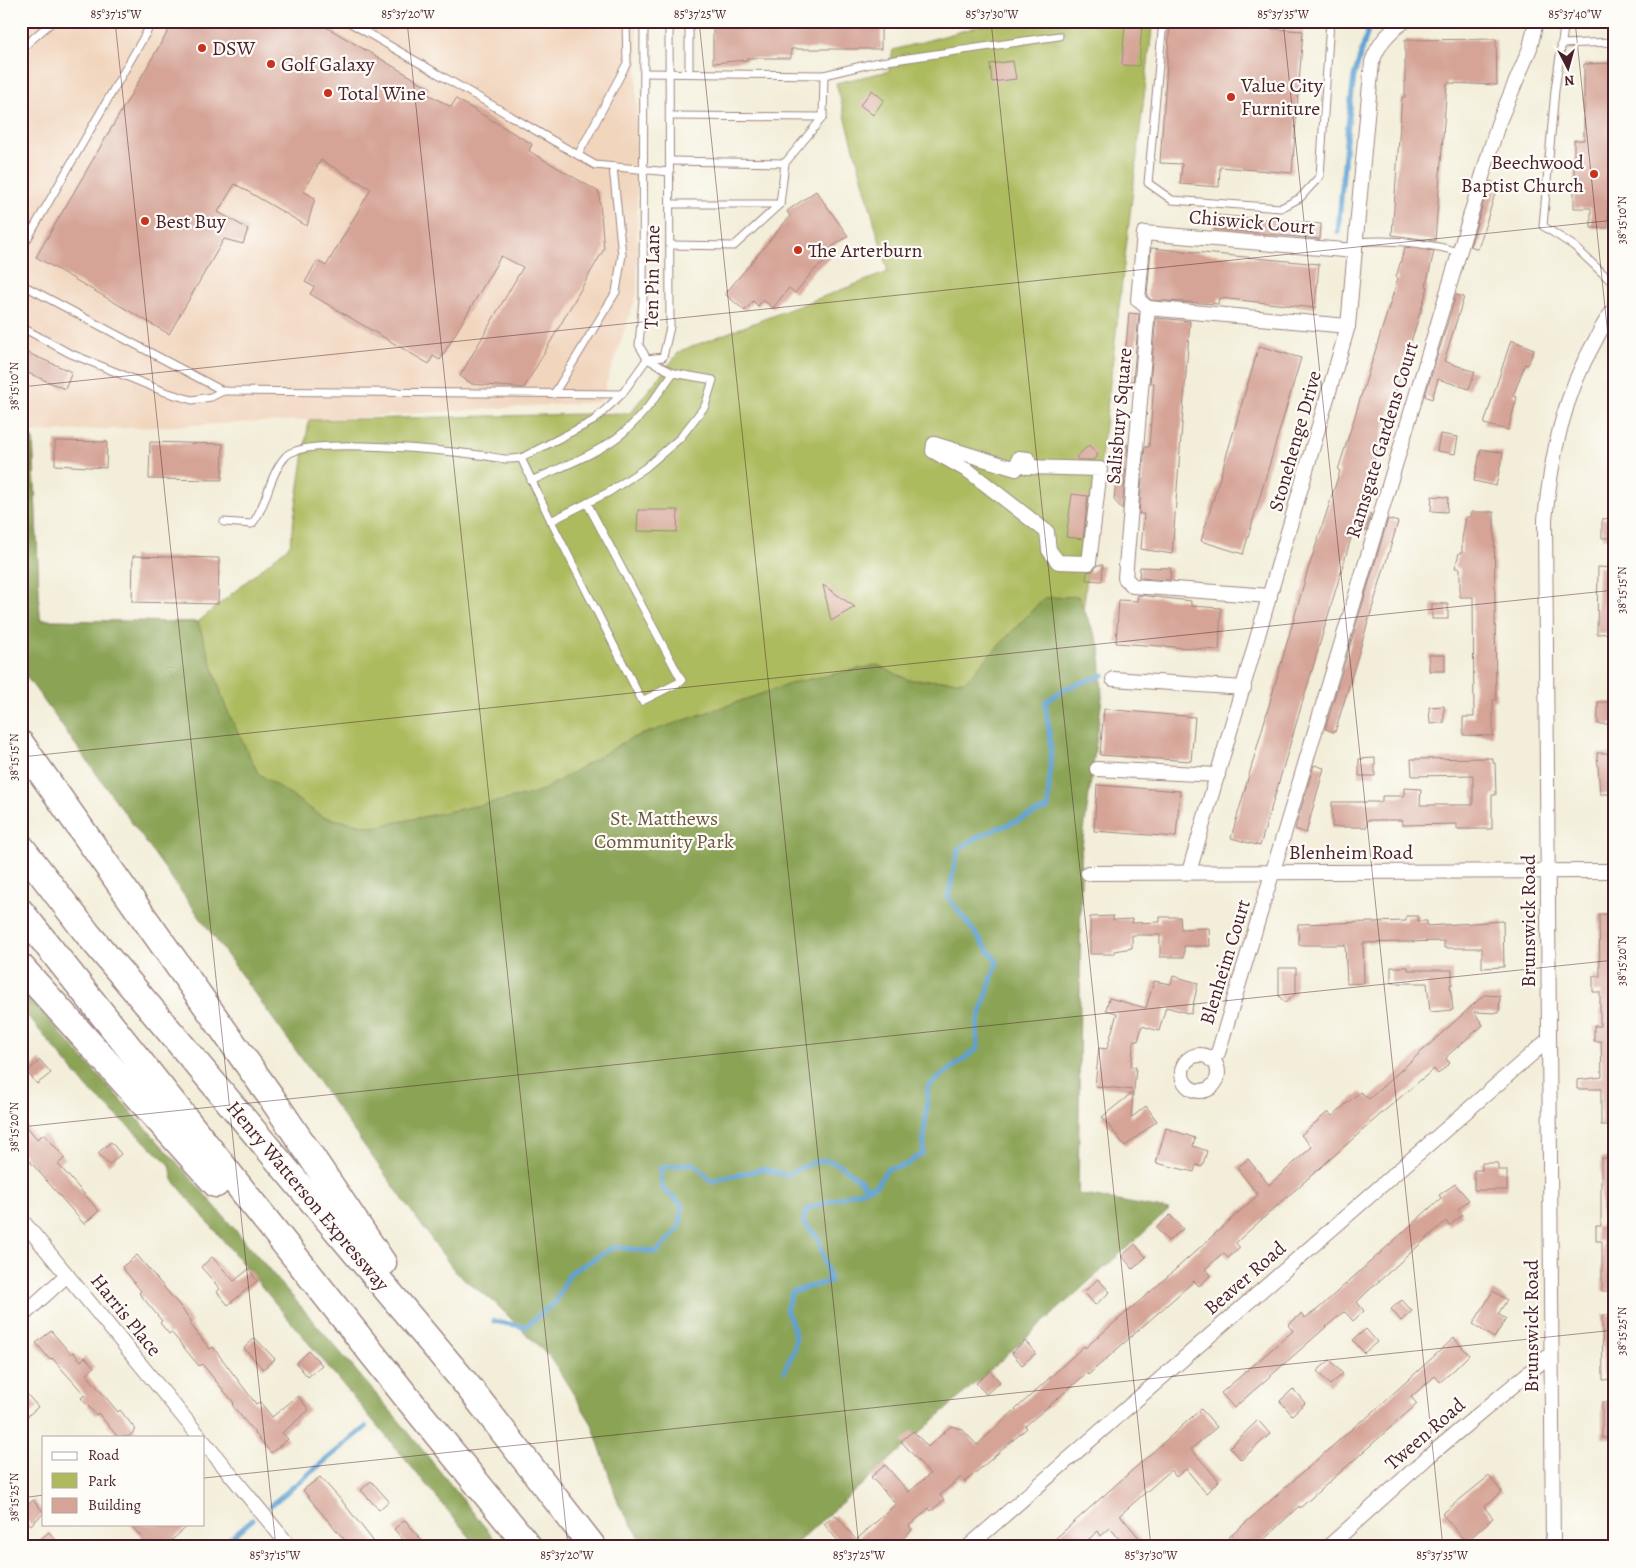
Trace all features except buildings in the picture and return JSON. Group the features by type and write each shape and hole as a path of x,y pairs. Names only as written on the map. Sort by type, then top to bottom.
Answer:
{"highway":[{"path":"21,744 271,1097 467,1385"},
{"name":"Henry Watterson Expressway","path":"21,847 87,933 467,1385 593,1547"},
{"path":"21,912 405,1395 529,1547"},
{"path":"21,967 405,1395"}],"street":[{"name":"Stonehenge Drive","path":"1189,872 1348,326 1372,62 1378,46 1386,36 1405,21"},
{"name":"Ramsgate Gardens Court","path":"1273,872 1498,124 1530,48 1536,21"},
{"name":"Chiswick Court","path":"1148,308 1138,300 1144,233 1356,247"},
{"path":"1148,308 1348,326"},
{"name":"Salisbury Square","path":"1148,308 1126,578 1133,586 1270,596"},
{"name":"Brunswick Road","path":"1553,1547 1545,520 1549,472 1559,426 1577,377 1590,350 1615,308"},
{"path":"934,444 1016,469 1019,458 1028,459 1027,467 1100,469 1089,563 1058,562 1049,550 1046,532 970,472 933,451 934,444"},
{"path":"1113,679 1244,688"},
{"path":"1097,769 1218,775"},
{"name":"Blenheim Road","path":"1088,873 1615,871"},
{"name":"Blenheim Court","path":"1211,1060 1218,1053 1273,872"},
{"name":"Beaver Road","path":"968,1547 1549,1039"},
{"name":"Harris Place","path":"21,1219 199,1436"},
{"path":"21,1317 67,1275"},
{"name":"Tween Road","path":"1328,1547 1429,1456 1551,1354"},
{"path":"205,1443 290,1547"}],"lane":[{"path":"21,50 53,21"},
{"path":"21,250 153,21"},
{"path":"346,21 595,165 670,172"},
{"path":"578,155 626,64 626,21"},
{"name":"Ten Pin Lane","path":"644,21 644,299 639,345 647,359 663,357 670,327 669,21"},
{"path":"689,21 689,72"},
{"path":"1163,21 1148,183 1172,200 1281,208 1300,198 1320,176 1330,21"},
{"path":"1565,21 1555,90 1543,226 1574,246 1615,285"},
{"path":"644,73 824,75 874,63 1059,36"},
{"path":"1562,44 1615,42"},
{"path":"670,245 734,246 780,204 785,163 822,117 824,75"},
{"path":"670,116 822,117"},
{"path":"670,161 785,163"},
{"path":"554,394 616,292 622,255 613,167"},
{"path":"670,204 780,204"},
{"path":"1356,247 1381,240 1436,246 1459,252"},
{"path":"21,284 223,391"},
{"path":"21,327 69,353 164,392 192,400 211,397 223,391 622,394"},
{"path":"224,522 252,524 259,515 272,476 288,455 306,448 332,445 480,455 506,461 521,458 593,421 622,394 647,359 673,372 713,380 705,406 680,438 645,468 609,492 551,521"},
{"path":"532,481 581,458 623,434 648,409 673,372"},
{"path":"521,458 642,701 682,681 587,503"}],"shaded area":[{"path":"25,21 637,21 637,294 600,402 309,420 21,433 21,25"}],"green space":[{"name":"St. Matthews Community Park","path":"998,21 1153,21 1080,636 1082,721 1078,1238 581,1375 21,666 21,438 33,438 40,620 198,622 290,545 309,420 630,413 680,351 888,272 836,83 889,71 893,50"},
{"path":"21,438 33,438 40,620 198,622 226,708 258,773 323,817 374,827 538,793 629,739 796,682 877,665 909,680 965,681 1044,598 1078,596 1100,646 1102,698 1081,854 1078,1194 1169,1210 792,1547 646,1547 619,1505 592,1424 551,1358 494,1302 456,1273 21,669"},
{"path":"21,989 189,1176 400,1422 501,1547 478,1547 173,1180 170,1165 89,1090 21,1008"}],"waterway":[{"path":"1338,232 1354,76 1371,21"},
{"path":"784,1371 796,1341 794,1328 786,1310 792,1292 830,1281 818,1238 803,1222 807,1209 877,1185 887,1169 906,1165 923,1153 928,1086 978,1048 977,1025 997,962 948,897 958,849 982,835 1048,808 1051,747 1045,702 1066,688 1103,675"},
{"path":"494,1321 525,1327 556,1301 570,1273 614,1247 657,1252 680,1227 682,1205 662,1188 661,1168 693,1163 712,1181 763,1169 787,1175 802,1167 823,1161 839,1165 869,1188"},
{"path":"271,1505 366,1427"},
{"path":"220,1547 253,1519"}],"place":[{"name":"DSW","path":"202,48"},
{"name":"Golf Galaxy","path":"271,64"},
{"name":"Total Wine","path":"328,93"},
{"name":"Value City Furniture","path":"1231,97"},
{"name":"Beechwood Baptist Church","path":"1594,174"},
{"name":"Best Buy","path":"145,221"},
{"name":"The Arterburn","path":"798,250"}]}
